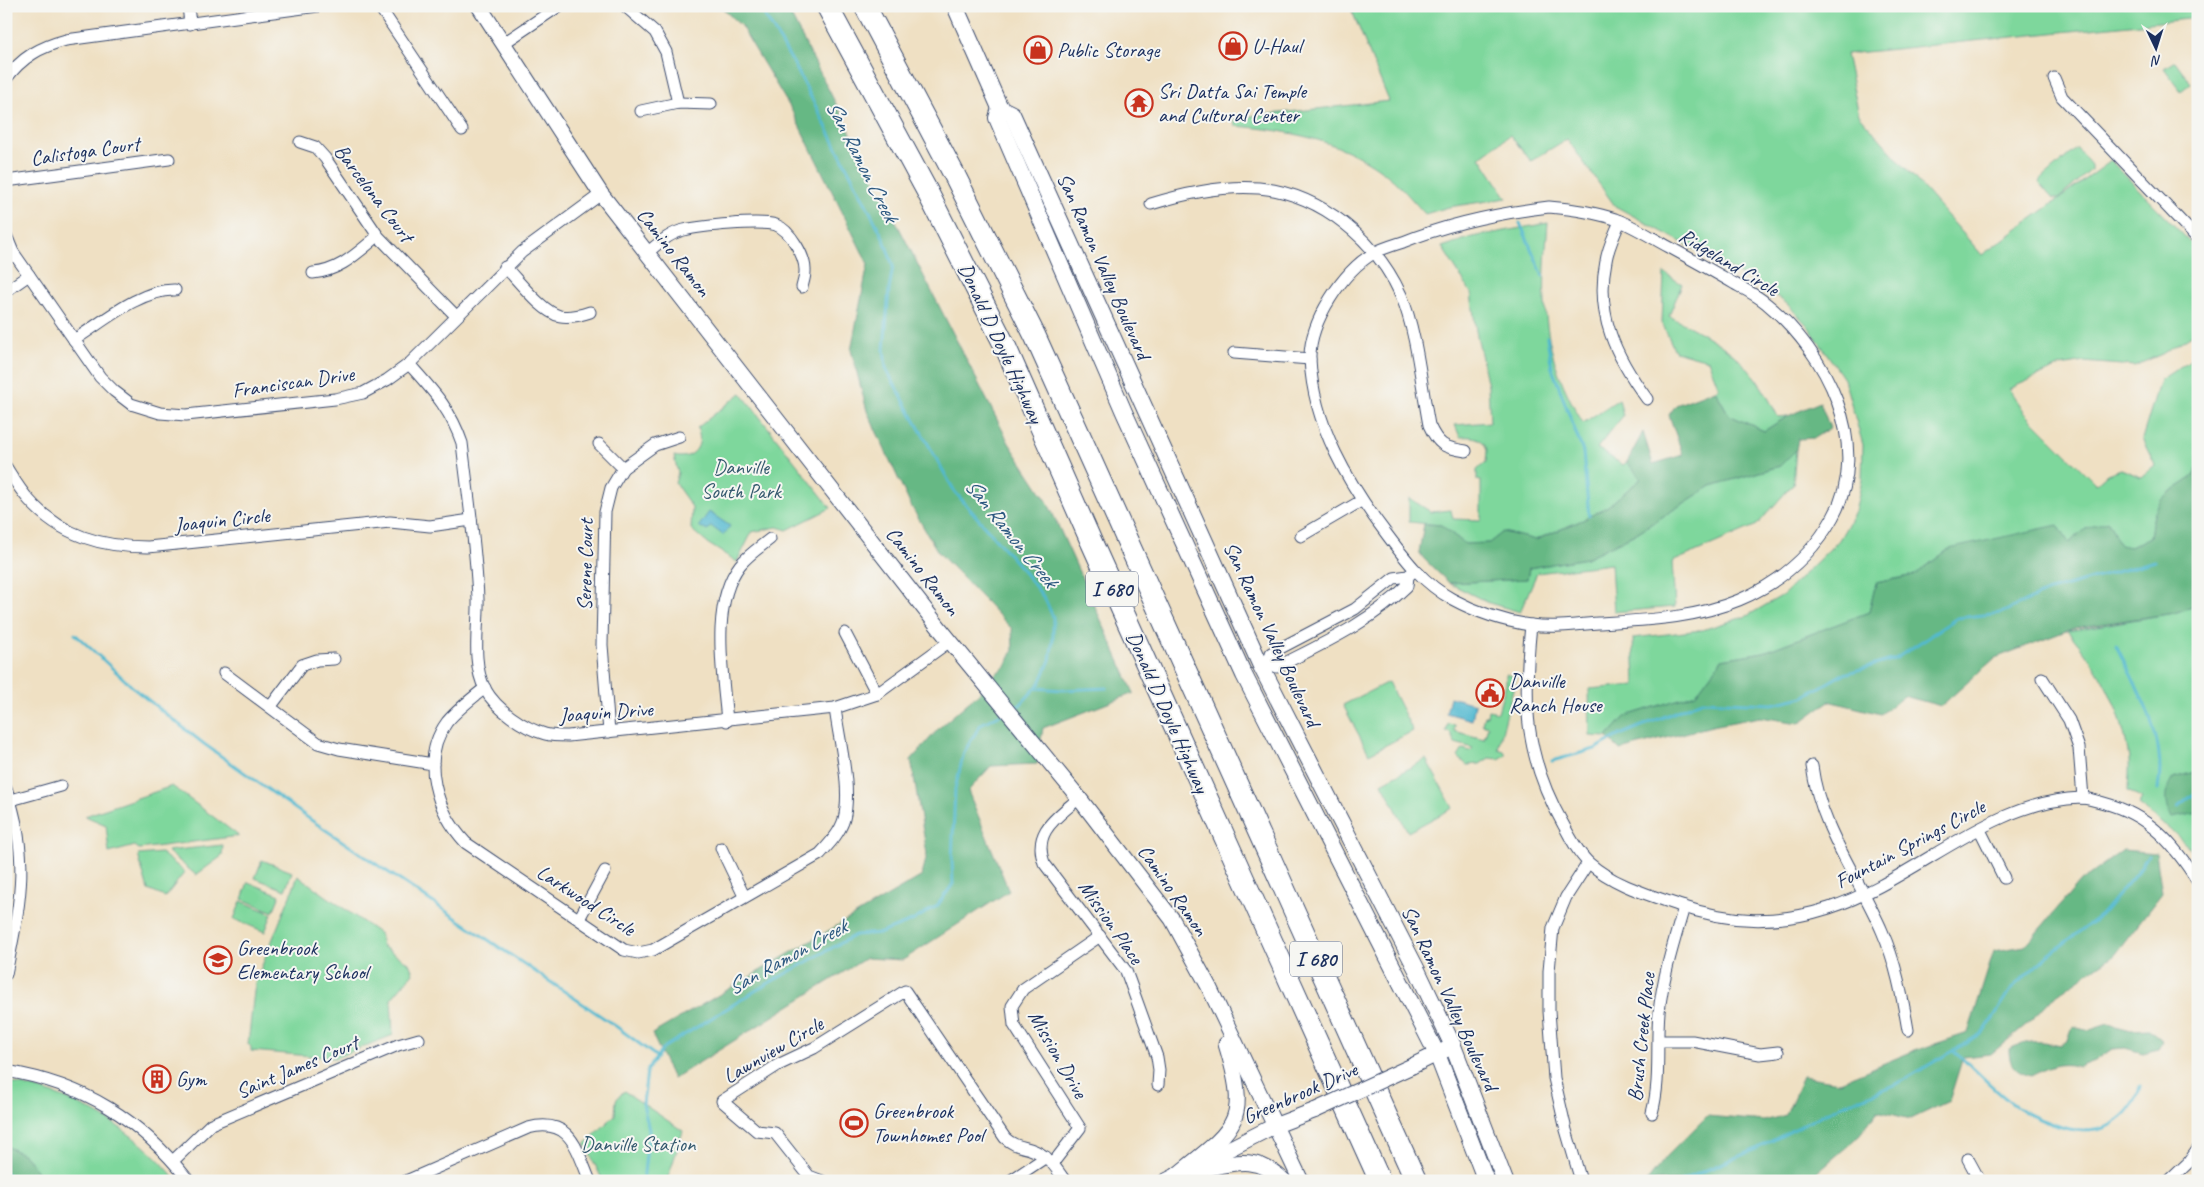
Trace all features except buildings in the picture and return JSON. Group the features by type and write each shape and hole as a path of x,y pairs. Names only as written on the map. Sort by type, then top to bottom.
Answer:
{"highway":[{"name":"Donald D Doyle Highway","path":"827,6 927,191 1006,348 1380,1181"},
{"name":"Donald D Doyle Highway","path":"865,6 959,184 1035,336 1416,1181"}],"main road":[{"name":"San Ramon Valley Boulevard","path":"955,6 1000,108 1012,114 1265,665 1418,972 1452,1046 1505,1181"},
{"name":"San Ramon Valley Boulevard","path":"1000,108 997,118 1132,430 1244,675 1437,1054 1486,1181"}],"street":[{"path":"188,6 190,24"},
{"path":"6,79 14,68 32,52 66,40 318,6"},
{"path":"379,6 462,130"},
{"name":"Camino Ramon","path":"478,6 504,43 601,194 950,641 1079,798 1172,919 1209,987 1301,1181"},
{"path":"504,43 559,6"},
{"path":"625,6 655,32 663,46 674,78 678,103"},
{"path":"2054,78 2062,97 2198,240"},
{"path":"641,111 678,103 711,104"},
{"name":"Barcelona Court","path":"300,142 315,147 325,158 378,236 456,316"},
{"name":"Calistoga Court","path":"6,181 169,159"},
{"path":"1151,204 1197,191 1260,188 1296,197 1325,210 1355,232 1390,274 1409,321 1428,425 1434,437 1446,448 1466,451"},
{"name":"Franciscan Drive","path":"6,235 13,252 100,377 131,404 160,413 186,415 335,399 363,392 387,380 409,364 505,267 601,194"},
{"name":"Ridgeland Circle","path":"1549,207 1591,212 1620,221 1766,302 1802,338 1828,381 1843,417 1850,447 1848,478 1838,508 1824,532 1802,560 1776,580 1747,597 1716,610 1680,618 1552,626 1531,625 1487,615 1456,601 1411,574 1361,502 1330,443 1316,400 1310,359 1318,320 1334,293 1354,270 1374,253 1429,232 1521,210 1549,207"},
{"path":"1620,221 1606,260 1603,286 1605,316 1616,351 1630,377 1648,400"},
{"path":"648,252 668,237 684,230 751,223 776,225 790,235 803,262 805,271 802,287"},
{"path":"313,273 326,272 339,267 378,236"},
{"path":"505,267 544,308 559,316 575,316 590,312"},
{"path":"6,291 29,275"},
{"path":"74,340 146,294 160,289 175,290"},
{"path":"1234,353 1310,359"},
{"name":"Joaquin Drive","path":"409,364 438,396 454,419 462,443 478,599 476,638 478,665 484,688 505,712 545,734 568,736 835,708 877,694 950,641"},
{"name":"Serene Court","path":"610,732 602,646 605,512 611,488 623,468 655,444 679,437"},
{"path":"599,444 623,468"},
{"name":"Joaquin Circle","path":"6,467 28,500 49,518 72,533 118,547 148,547 390,522 430,526 471,520"},
{"path":"1301,536 1361,502"},
{"path":"727,720 721,648 727,594 732,579 741,564 770,539"},
{"path":"1265,665 1271,653 1355,609 1394,578 1411,574"},
{"path":"1244,675 1265,665 1277,667 1357,626 1388,604 1407,586 1411,574"},
{"name":"Fountain Springs Circle","path":"1531,625 1525,679 1527,724 1536,763 1550,801 1572,840 1588,863 1624,887 1684,907 1735,919 1765,921 1797,917 1862,895 2006,814 2040,802 2084,798 2111,805 2136,816 2161,833 2181,856 2198,882"},
{"path":"846,634 877,694"},
{"path":"271,706 302,665 317,660 334,659"},
{"path":"224,673 271,706 318,743 338,749 433,764"},
{"path":"2042,678 2070,720 2079,748 2084,798"},
{"name":"Larkwood Circle","path":"484,688 462,705 446,723 438,741 433,764 436,788 443,811 453,828 466,843 624,950 638,953 653,950 820,854 834,838 843,821 846,802 846,785 835,708"},
{"path":"1812,766 1816,792 1836,844 1881,928 1896,963 1908,1030"},
{"path":"10,800 61,786"},
{"path":"6,788 22,851 22,886 12,919 6,974"},
{"name":"Mission Place","path":"1079,798 1048,826 1041,838 1040,847 1044,863 1126,971 1157,1056 1159,1070 1158,1085"},
{"path":"1980,830 2004,878"},
{"path":"721,848 744,896"},
{"path":"1582,1181 1566,1130 1554,1078 1549,1011 1553,928 1566,896 1588,863"},
{"path":"578,919 605,871"},
{"name":"Brush Creek Place","path":"1652,1113 1657,1093 1658,1041 1663,976 1684,907"},
{"name":"Mission Drive","path":"1049,1160 1080,1128 1014,1025 1012,1006 1023,989 1100,936"},
{"path":"1172,1178 1226,1133 1236,1116 1239,1100 1237,1080 1209,987"},
{"name":"Lawnview Circle","path":"822,1181 809,1176 775,1133 757,1131 722,1101 778,1066 814,1048 905,991 1005,1138 1013,1145 1030,1149 1049,1160"},
{"name":"Saint James Court","path":"173,1161 212,1124 398,1045 420,1039"},
{"path":"1658,1041 1692,1041 1760,1054 1778,1052"},
{"name":"Greenbrook Drive","path":"1172,1178 1274,1126 1316,1110 1452,1046"},
{"path":"6,1071 37,1076 91,1097 135,1124 173,1161 189,1181"},
{"path":"406,1181 528,1128 545,1124 562,1130 573,1141 590,1181"},
{"path":"2169,1181 2198,1149"},
{"path":"1968,1159 1980,1181"},
{"path":"1010,1181 1049,1160 1065,1181"},
{"path":"1172,1178 1239,1163 1254,1162 1266,1167 1284,1181"}],"green space":[{"path":"720,6 786,6 1009,443 1047,501 1134,693 1043,728 1037,764 991,766 968,791 1009,891 903,960 866,958 673,1079 652,1034 922,876 927,854 911,760 940,727 978,694 994,675 1006,666 1013,650 1012,629 938,552 910,504 867,411 851,350 868,264 791,109 741,26"},
{"path":"1350,6 2198,6 2198,18 1846,54 1859,115 1982,255 2111,161 2198,250 2198,331 2162,354 2134,366 2084,362 2061,366 2009,389 2024,412 2096,484 2107,474 2121,469 2141,477 2155,465 2142,439 2160,380 2198,355 2198,467 2195,473 2160,502 2154,515 2150,537 2130,547 2120,546 2087,528 2069,543 1949,549 1915,575 1876,583 1869,612 1764,652 1722,659 1696,694 1626,716 1607,737 1590,736 1589,689 1635,685 1633,638 1702,630 1747,616 1783,595 1839,540 1855,512 1862,480 1863,445 1844,379 1808,326 1786,303 1760,285 1615,206 1567,139 1531,161 1510,135 1480,157 1507,198 1449,207 1425,214 1393,180 1358,156 1339,147 1298,135 1235,126 1234,118 1389,101"},
{"path":"2175,61 2191,83 2181,91 2164,68"},
{"path":"2077,148 2091,165 2091,170 2058,199 2053,199 2040,184 2041,179"},
{"path":"1548,223 1545,303 1547,326 1559,373 1569,398 1583,423 1619,399 1623,416 1597,448 1623,465 1627,462 1641,479 1608,506 1585,519 1535,540 1503,532 1489,543 1465,544 1441,525 1409,522 1409,498 1431,512 1451,510 1453,519 1481,520 1481,481 1477,480 1477,470 1486,462 1487,450 1483,442 1477,438 1460,437 1455,425 1490,422 1488,386 1476,331 1471,293 1442,247 1472,237"},
{"path":"1664,273 1682,284 1669,316 1705,335 1734,355 1757,381 1778,417 1788,416 1764,431 1729,415 1715,390 1719,388 1708,360 1675,351 1662,323"},
{"path":"1715,390 1729,415 1764,431 1788,416 1820,402 1830,428 1814,438 1798,439 1796,450 1780,466 1711,486 1635,534 1586,558 1529,568 1527,579 1449,583 1419,552 1424,524 1441,525 1465,544 1489,543 1503,532 1536,540 1585,519 1608,506 1641,479 1627,462 1643,432 1653,464 1683,455 1669,415 1676,405"},
{"name":"Danville South Park","path":"741,393 831,508 787,530 777,527 752,532 737,562 707,543 691,529 692,507 675,483 678,473 674,456 681,457 692,454 698,446 699,434 697,428"},
{"path":"1796,450 1793,484 1757,525 1672,562 1675,607 1614,612 1611,564 1537,573 1520,612 1489,603 1449,583 1527,579 1529,568 1586,558 1635,534 1711,486 1780,466"},
{"path":"2198,467 2198,605 2174,613 2074,628 1995,658 1941,706 1904,696 1881,714 1829,701 1799,723 1760,717 1712,726 1620,750 1607,737 1626,716 1696,694 1722,659 1764,652 1869,612 1876,583 1915,575 1949,549 2058,525 2069,543 2087,528 2108,521 2120,545 2130,547 2150,537 2154,515 2160,502 2169,493 2191,478"},
{"path":"2198,605 2198,769 2195,772 2173,778 2195,814 2198,813 2198,856 2169,828 2138,805 2142,799 2128,791 2129,760 2122,725 2116,707 2099,674 2079,644 2067,631 2174,613"},
{"path":"1506,674 1516,677 1498,749 1504,751 1506,755 1499,759 1489,758 1480,764 1467,765 1458,757 1463,749 1470,751 1473,748 1455,743 1450,733 1446,731 1448,724 1455,725 1454,731 1484,739 1488,726 1482,724 1484,716 1487,716 1488,710 1498,712 1506,683"},
{"path":"1388,682 1413,731 1369,754 1343,705"},
{"path":"1426,759 1453,808 1408,832 1382,783"},
{"path":"2198,769 2198,813 2172,818 2166,802 2166,793 2170,783 2173,778 2195,772"},
{"path":"172,786 239,836 139,849 135,846 109,853 106,825 85,816"},
{"path":"223,845 222,856 196,875 167,851"},
{"path":"2123,850 2156,853 2162,893 2114,955 2052,998 2033,1019 1991,1054 1963,1057 1949,1101 1911,1119 1878,1111 1856,1139 1816,1173 1780,1173 1762,1181 1647,1181 1668,1155 1707,1116 1764,1121 1786,1115 1803,1076 1839,1082 1911,1052 1968,1033 1994,951 2025,946 2081,881"},
{"path":"161,853 185,872 165,897 148,890 138,855"},
{"path":"262,860 292,872 285,890 255,878"},
{"path":"298,876 380,934 382,946 409,963 413,973 391,999 393,1035 335,1058 251,1051 251,1047 248,1044 255,983"},
{"path":"248,882 280,895 273,912 242,899"},
{"path":"241,901 272,914 265,932 234,919"},
{"path":"2108,1024 2131,1030 2149,1029 2163,1041 2158,1049 2143,1053 2125,1048 2112,1049 2095,1061 2079,1067 2060,1065 2031,1076 2017,1070 2010,1060 2009,1049 2017,1046 2035,1042 2061,1045 2068,1040 2073,1026 2090,1030"},
{"path":"6,1082 55,1094 101,1116 143,1145 177,1181 43,1181 26,1156 6,1146"},
{"name":"Danville Station","path":"624,1091 683,1131 667,1181 603,1181 585,1144 615,1115 616,1100"},
{"path":"6,1146 26,1156 43,1181 6,1181"}],"water":[{"path":"709,512 730,526 723,535 711,526 707,531 699,526"},
{"path":"1450,697 1475,704 1472,720 1446,713"},
{"name":"Greenbrook Townhomes Pool","path":"852,1110 865,1129 855,1135 843,1116"}],"waterway":[{"name":"San Ramon Creek","path":"756,6 764,14 795,66 884,239 893,266 884,349 886,368 955,492 1021,568 1045,599 1053,617 1053,639 1050,660 1040,683 1020,705 1011,709"},
{"path":"1520,223 1543,276"},
{"path":"1547,337 1552,368 1583,452 1589,516"},
{"path":"1552,761 1595,749 1620,735 1702,701 1772,704 1803,697 1841,675 1895,659 1957,618 2001,613 2046,592 2155,561"},
{"path":"75,634 138,692 204,744 311,820 617,1027 657,1057"},
{"path":"2116,645 2141,696 2155,732 2159,751 2158,789"},
{"path":"1035,688 1062,690 1107,688"},
{"name":"San Ramon Creek","path":"643,1181 649,1130 643,1104 647,1071 663,1048 760,988 855,935 881,933 912,921 937,906 953,884 955,789 964,752 981,724 1003,713"},
{"path":"2178,807 2198,791"},
{"path":"1681,1181 1756,1149 1838,1107 1897,1084 1984,1032 2013,987 2045,958 2101,915 2140,869 2148,855"},
{"path":"1953,1051 2003,1097 2016,1106 2046,1122 2066,1128 2084,1131 2096,1130 2114,1123 2131,1108 2140,1087"},
{"path":"6,1173 13,1181"}],"place":[{"name":"U-Haul","path":"1233,46"},
{"name":"Public Storage","path":"1038,50"},
{"name":"Sri Datta Sai Temple and Cultural Center","path":"1139,103"},
{"name":"Danville Ranch House","path":"1490,693"},
{"name":"Greenbrook Elementary School","path":"218,960"},
{"name":"Gym","path":"157,1079"},
{"name":"Greenbrook Townhomes Pool","path":"854,1123"}]}
